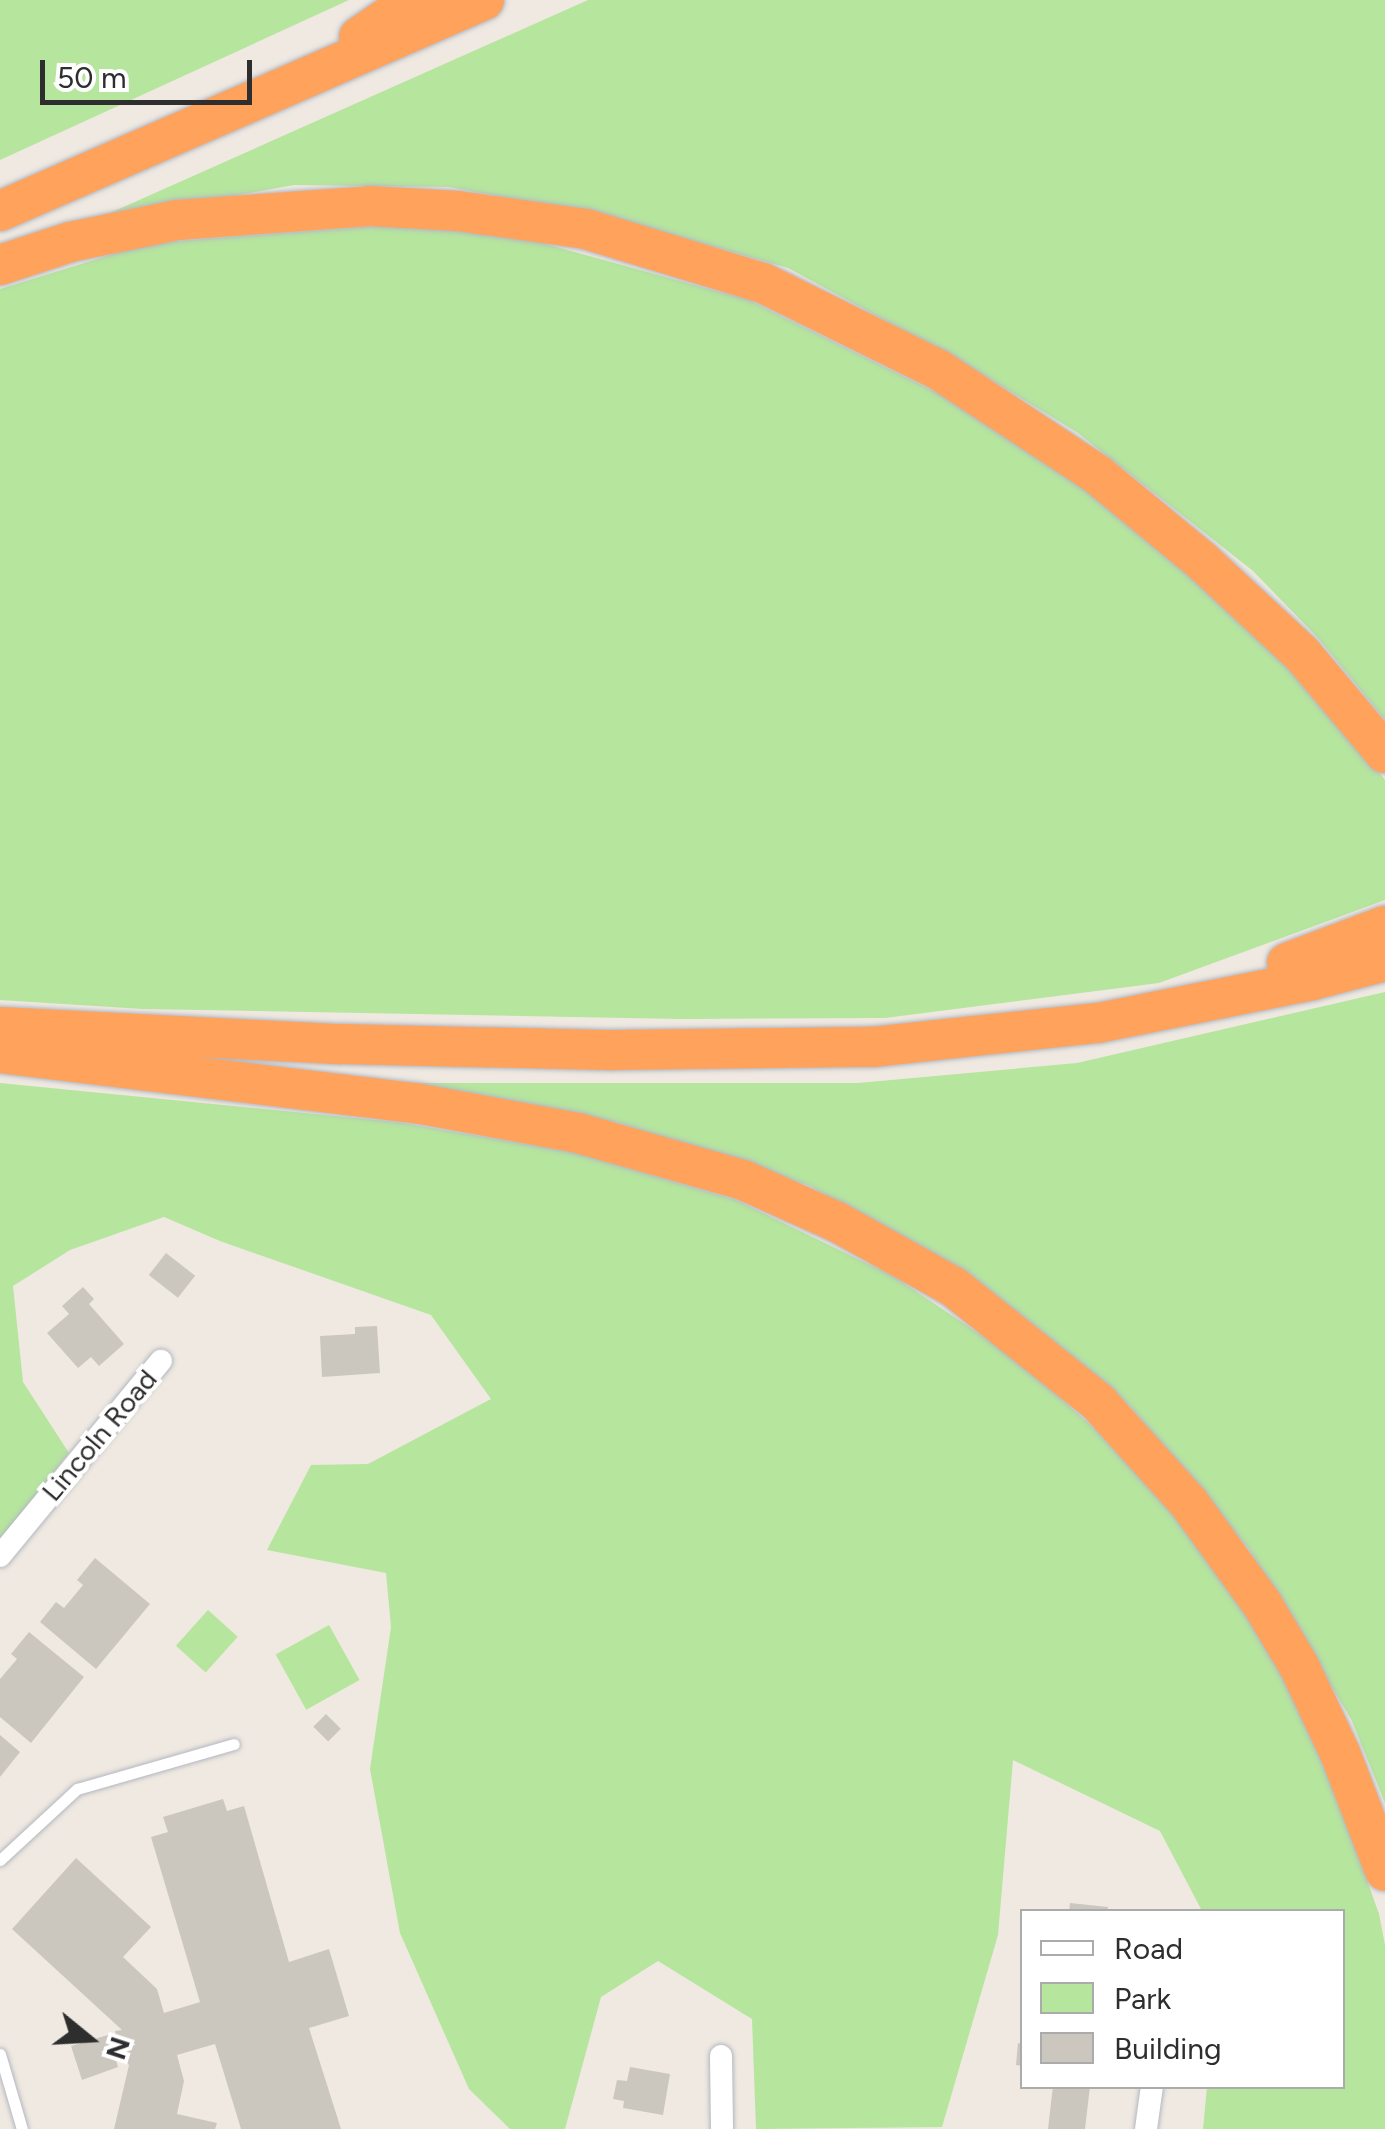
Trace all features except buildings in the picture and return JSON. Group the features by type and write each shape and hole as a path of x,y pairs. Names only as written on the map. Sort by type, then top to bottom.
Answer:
{"highway":[{"path":"276,94 413,0"},
{"path":"0,211 276,94 484,0"},
{"path":"0,265 122,229 243,212 329,207 458,210 586,229 763,283 982,396 1105,480 1302,654 1385,754"},
{"path":"1176,1008 1385,926"},
{"path":"0,1027 341,1044 615,1050 872,1047 1072,1026 1176,1008 1385,961"},
{"path":"0,1054 415,1103 594,1136 743,1180 836,1222 954,1287 1098,1402 1189,1503 1262,1604 1299,1666 1340,1753 1385,1871"}],"street":[{"name":"Lincoln Road","path":"0,1556 161,1361"},
{"path":"721,2056 722,2129"},
{"path":"1146,2129 1152,2089"}],"lane":[{"path":"0,1860 78,1789 234,1744"},
{"path":"0,2054 22,2129"}],"green space":[{"path":"0,0 349,0 0,160"},
{"path":"588,0 1385,0 1385,720 1318,638 1253,571 1078,433 962,362 788,268 609,217 449,187 294,185 92,221"},
{"path":"404,224 513,235 749,300 988,418 1137,524 1283,657 1362,749 1385,780 1385,900 1159,983 885,1018 681,1019 143,1009 0,1000 0,289 149,243"},
{"path":"1385,992 1385,1803 1351,1719 1248,1548 1129,1405 966,1273 810,1186 619,1123 415,1083 858,1083 1077,1063"},
{"path":"0,1083 396,1122 573,1152 736,1200 893,1276 1014,1357 1095,1429 1175,1516 1248,1613 1318,1743 1379,1914 1385,1945 1385,2129 1203,2129 1207,2089 1345,2089 1345,1909 1201,1909 1160,1831 1013,1760 998,1935 942,2127 756,2129 752,2019 658,1961 601,1997 565,2129 510,2129 469,2089 400,1933 370,1769 391,1627 386,1573 267,1550 311,1465 368,1464 491,1399 431,1315 220,1241 164,1217 70,1250 13,1286 23,1382 69,1453 0,1540"},
{"path":"208,1610 238,1637 206,1672 176,1646"},
{"path":"329,1625 360,1680 306,1710 276,1655"}]}
